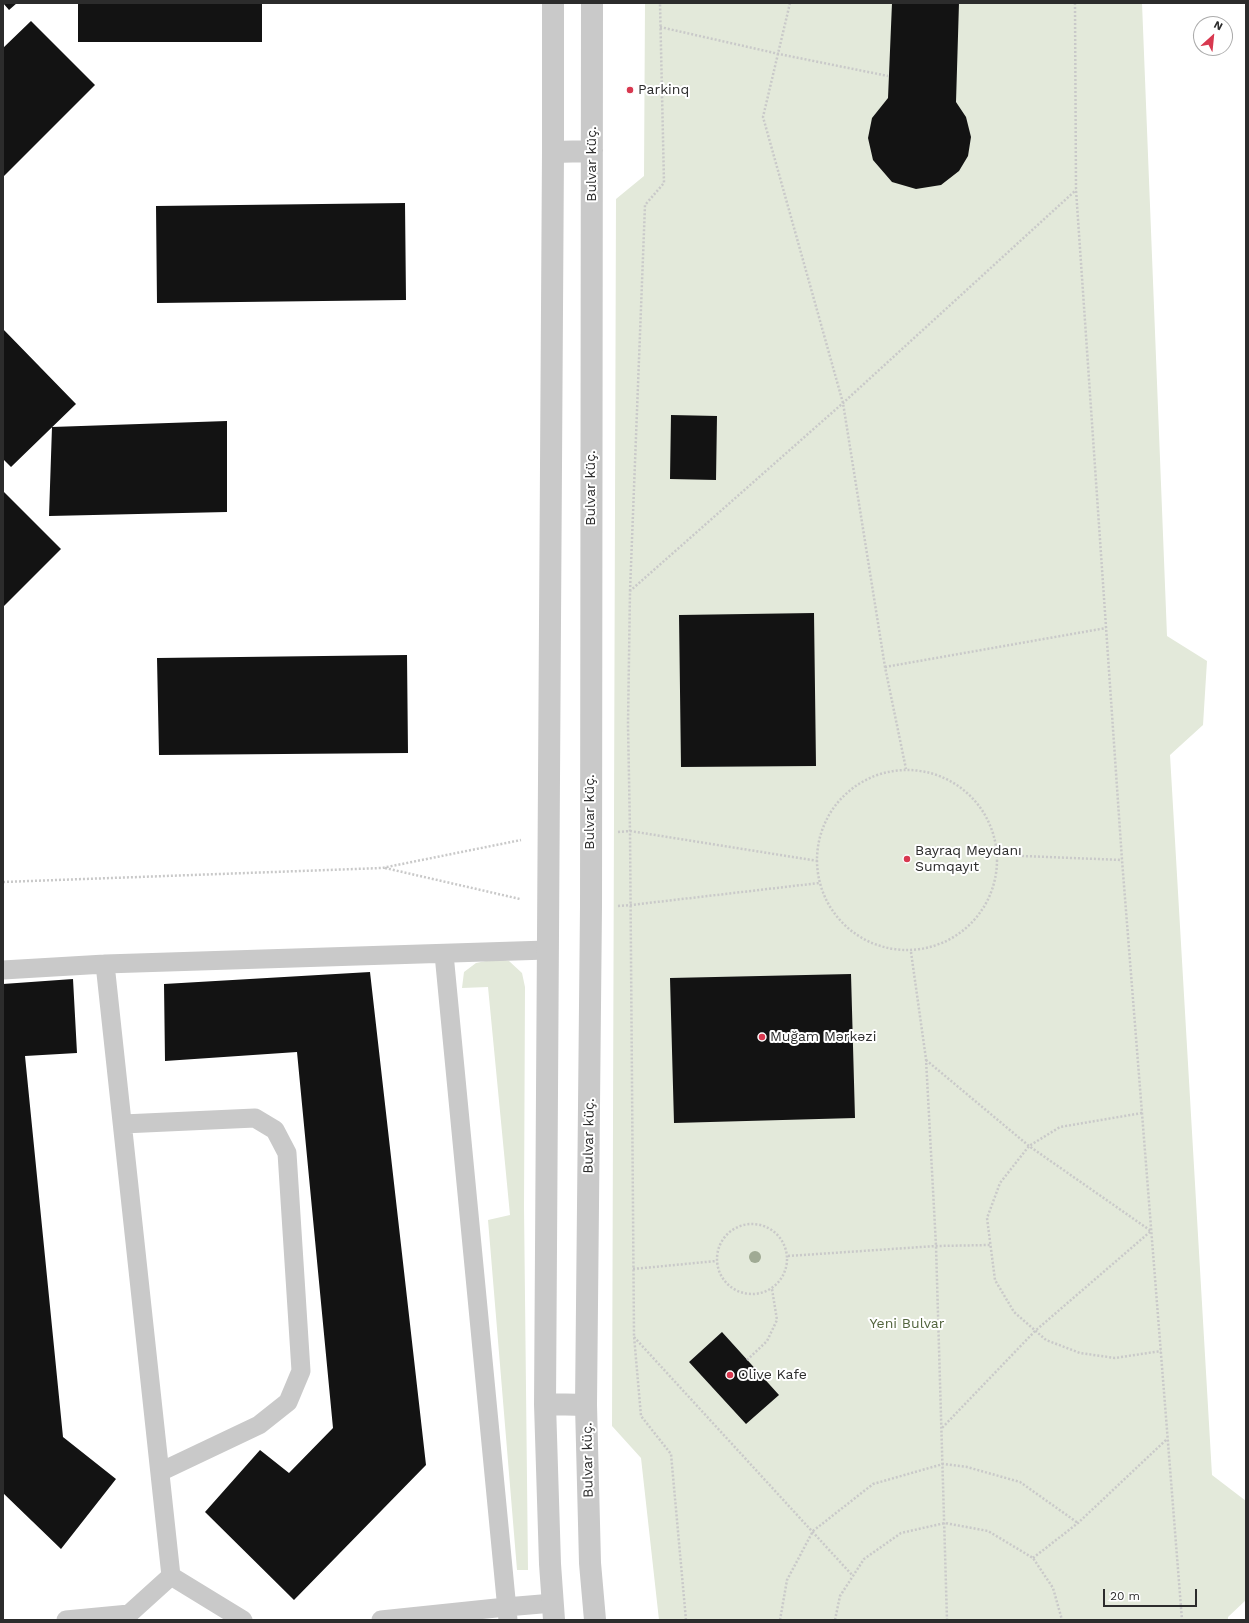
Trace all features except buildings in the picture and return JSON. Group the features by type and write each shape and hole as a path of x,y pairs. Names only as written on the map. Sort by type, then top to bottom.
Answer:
{"street":[{"path":"552,3 553,152 545,1404 550,1564 554,1612"},
{"name":"Bulvar küç.","path":"592,3 591,914 586,1405 590,1563 595,1620"},
{"path":"553,152 592,151"},
{"path":"545,1404 586,1405"}],"lane":[{"path":"3,970 105,964 547,950"},
{"path":"444,954 507,1613"},
{"path":"105,964 171,1576"},
{"path":"123,1124 255,1118 275,1130 287,1153 301,1371 288,1402 259,1425 160,1472"},
{"path":"66,1620 126,1617 171,1576"},
{"path":"171,1576 243,1620"},
{"path":"381,1620 554,1612"}],"path":[{"path":"660,3 664,183 645,205 630,591 628,724 634,1336 641,1416 671,1454 686,1620"},
{"path":"790,3 763,117 843,403 885,667 906,769"},
{"path":"1075,3 1076,190 1122,860 1182,1620"},
{"path":"660,27 778,54 888,76"},
{"path":"630,591 843,403 1076,190"},
{"path":"885,667 1106,628"},
{"path":"906,769 945,777 977,801 996,837 998,855 996,878 980,914 950,941 911,952 871,943 838,919 819,883 818,842 834,805 866,779 906,769"},
{"path":"590,833 630,832 818,861"},
{"path":"3,882 382,868 548,834"},
{"path":"998,855 1122,860"},
{"path":"911,952 926,1059 936,1246 947,1620"},
{"path":"926,1059 1029,1146 1151,1231"},
{"path":"1142,1113 1060,1127 1029,1146 1000,1183 987,1218 995,1280 1014,1312 1046,1340 1080,1353 1115,1358 1161,1351"},
{"path":"750,1224 768,1227 782,1239 788,1256 785,1275 772,1289 754,1296 736,1292 722,1279 716,1261 720,1243 732,1229 750,1224"},
{"path":"941,1429 1035,1331 1151,1231"},
{"path":"788,1256 936,1246 990,1245"},
{"path":"634,1269 716,1261"},
{"path":"747,1360 767,1341 777,1320 772,1289"},
{"path":"634,1336 853,1576"},
{"path":"1033,1558 1078,1523 1168,1439"},
{"path":"780,1620 787,1580 813,1532 873,1484 943,1464 967,1467 1020,1482 1078,1523"},
{"path":"835,1620 840,1596 864,1559 901,1533 945,1523 988,1531 1033,1558 1053,1588 1062,1620"}],"green space":[{"name":"Yeni Bulvar","path":"645,3 1142,3 1167,636 1207,661 1203,725 1170,755 1212,1475 1246,1501 1246,1600 1228,1617 1228,1620 659,1620 641,1458 612,1426 616,199 644,176"},
{"path":"496,959 509,961 522,973 525,987 524,1207 528,1570 517,1570 488,1220 510,1215 488,987 462,988 464,972 476,963"}],"place":[{"name":"Parkinq","path":"630,90"},
{"name":"Bayraq Meydanı Sumqayıt","path":"907,859"},
{"name":"Muğam Mərkəzi","path":"762,1037"},
{"name":"Olive Kafe","path":"730,1375"}]}
